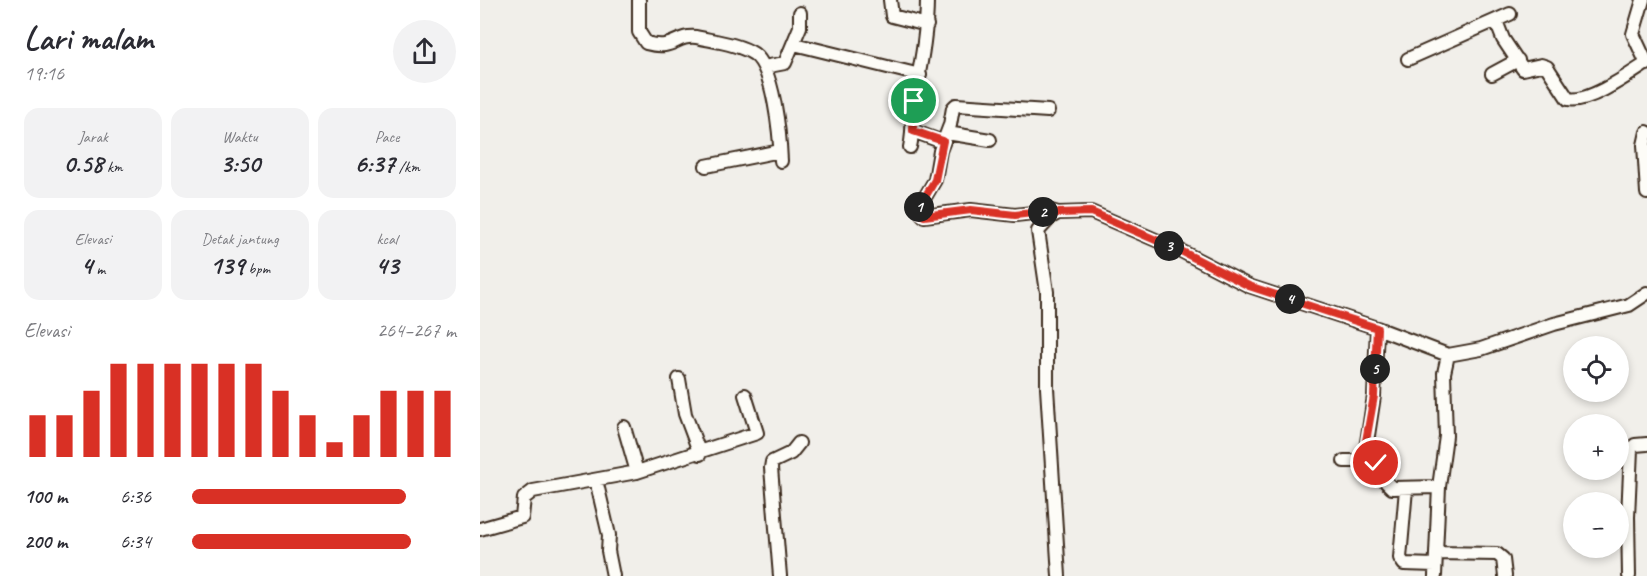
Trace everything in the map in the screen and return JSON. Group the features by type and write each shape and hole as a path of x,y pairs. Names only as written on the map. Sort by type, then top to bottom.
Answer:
{"street":[{"path":"639,0 639,32 646,43 661,47 689,36 696,37 754,54 764,67 769,80 781,156 706,166"},
{"path":"890,0 892,15 927,25"},
{"path":"910,147 914,131 914,101 927,25 927,0"},
{"path":"1496,21 1503,39 1526,70 1541,65 1547,67 1568,99 1574,100 1586,97 1647,64 1633,34 1643,0"},
{"path":"764,67 785,63 800,27 800,13"},
{"path":"1408,59 1510,14"},
{"path":"794,44 920,75"},
{"path":"1492,74 1518,60"},
{"path":"1048,111 956,105 952,108 942,138 938,172 918,209 920,214 924,216 971,210 1027,215 1050,211 1058,213 1091,212 1179,250 1249,286 1377,328 1448,355 1481,350 1554,324 1629,305 1647,293"},
{"path":"914,131 942,138 990,140"},
{"path":"1647,132 1644,145 1647,193"},
{"path":"1038,231 1058,213"},
{"path":"1027,215 1035,221 1038,231 1047,292 1047,388 1059,576"},
{"path":"1363,458 1374,396 1377,328"},
{"path":"1435,564 1439,487 1446,436 1444,373 1448,355"},
{"path":"680,380 686,414 700,454"},
{"path":"480,529 522,517 527,494 637,472 700,454 758,433 745,394"},
{"path":"624,426 637,472"},
{"path":"780,576 771,468 772,462 791,453 799,443"},
{"path":"1629,576 1628,517 1631,449 1635,445 1647,444"},
{"path":"1344,461 1363,458 1382,465 1388,486 1406,489 1416,486 1439,487"},
{"path":"596,480 609,535 608,551 613,576"},
{"path":"1406,489 1400,558 1404,564 1435,564 1497,554 1503,559 1505,576"}],"route":[{"path":"914,101 913,131 943,141 938,172 918,209 924,216 971,210 1004,215 1027,215 1050,211 1058,213 1091,212 1179,250 1249,286 1377,328 1374,396 1363,458 1376,463"}]}
